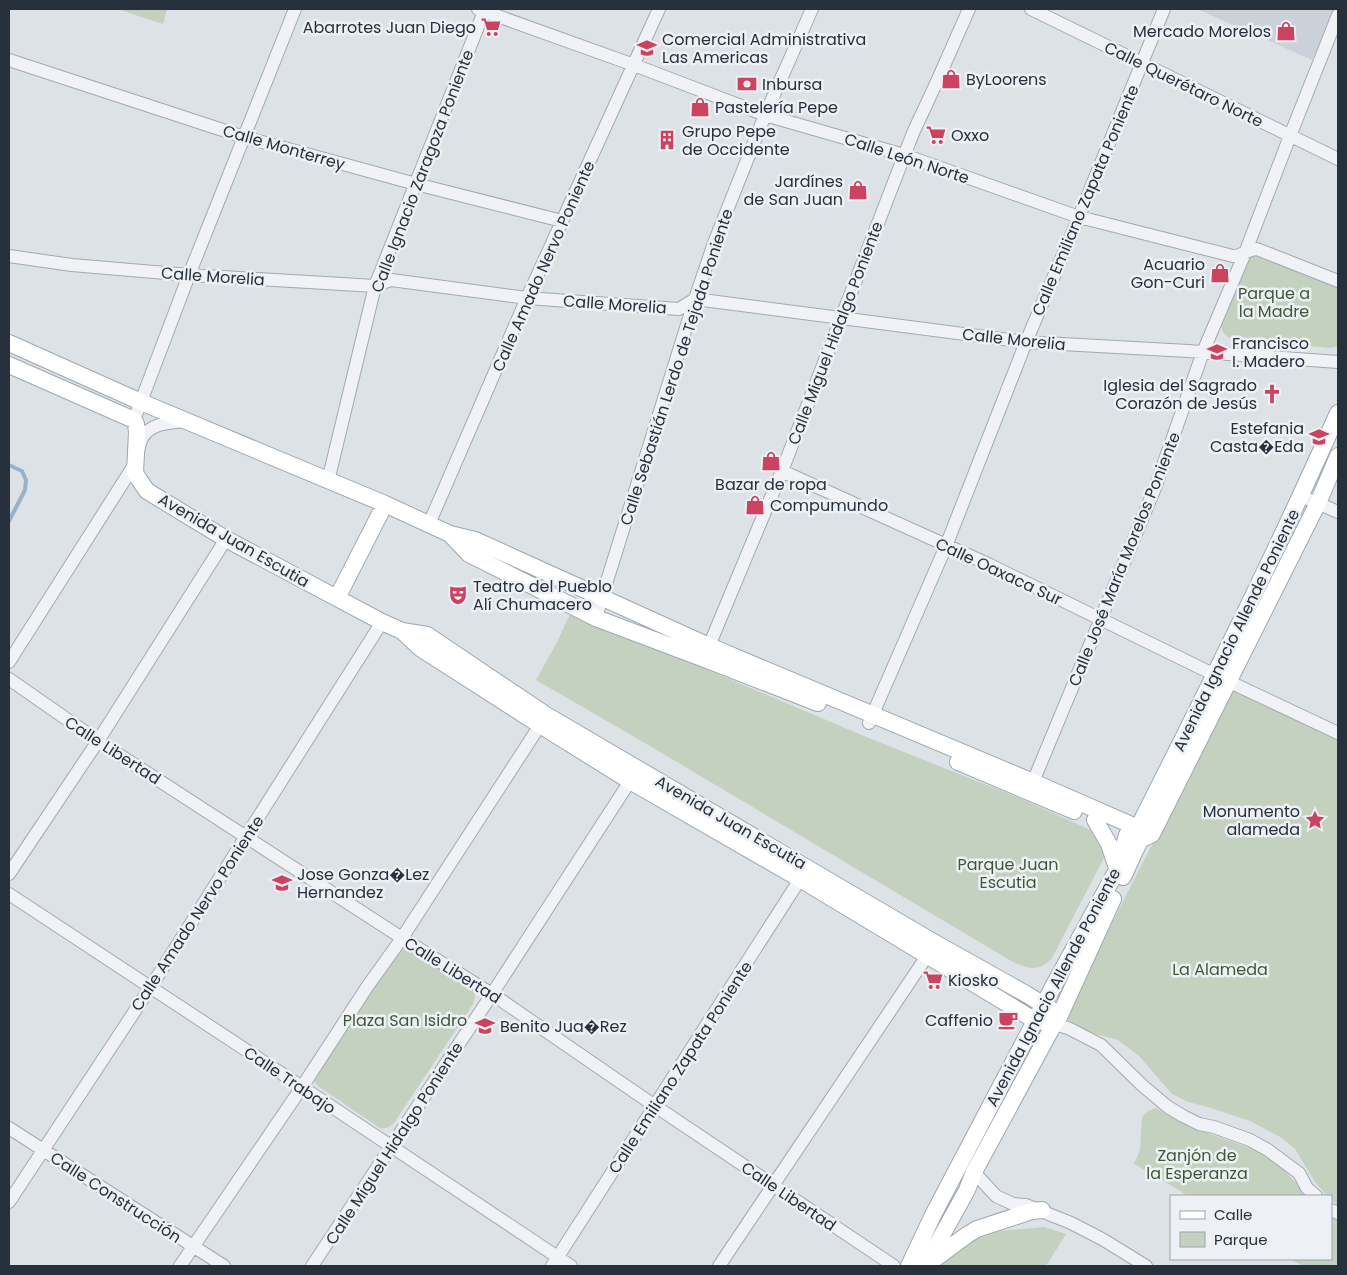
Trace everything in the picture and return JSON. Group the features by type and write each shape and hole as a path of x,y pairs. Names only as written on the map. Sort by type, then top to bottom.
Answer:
{"main road":[{"path":"9,343 141,402 385,504 450,534 475,540 602,597 706,652"},
{"path":"9,365 134,420"},
{"name":"Avenida Ignacio Allende Poniente","path":"1222,678 1338,413"},
{"name":"Avenida Juan Escutia","path":"134,420 136,428 135,473 147,491 226,539 382,622 402,631 427,635 543,720 931,950 1036,1020 1057,1019"},
{"name":"Avenida Ignacio Allende Poniente","path":"909,1266 933,1215 1054,985 1139,834 1318,502 1338,456"},
{"path":"336,598 385,504"},
{"path":"450,534 469,554 596,618 706,652 871,718 1139,834"},
{"path":"1027,786 1095,820 1139,834"},
{"path":"1095,820 1112,850 1118,870"},
{"name":"Avenida Ignacio Allende Poniente","path":"925,1266 1057,1019 1139,834"},
{"name":"Avenida Juan Escutia","path":"931,950 1026,994 1044,1006 1057,1019"},
{"path":"1026,994 1042,991 1054,985"},
{"path":"925,1266 977,1229 1032,1211 1042,1210"}],"street":[{"path":"134,420 189,275 295,9"},
{"name":"Calle León Norte","path":"483,9 765,115 904,155 1079,218 1236,257 1250,250 1257,249 1338,281"},
{"name":"Calle Ignacio Zaragoza Poniente","path":"328,481 375,286 483,9"},
{"name":"Calle Amado Nervo Poniente","path":"429,524 527,298 659,9"},
{"name":"Calle Sebastián Lerdo de Tejada Poniente","path":"596,618 714,243 765,115 812,9"},
{"name":"Calle Miguel Hidalgo Poniente","path":"706,652 782,471 904,155 969,9"},
{"name":"Calle Querétaro Norte","path":"1031,9 1338,159"},
{"name":"Calle Emiliano Zapata Poniente","path":"871,718 946,546 1026,342 1164,9"},
{"name":"Calle José María Morelos Poniente","path":"1027,786 1101,620 1154,488 1203,352 1245,253 1338,15"},
{"name":"Calle Monterrey","path":"9,60 244,137 416,184 562,221"},
{"name":"Calle Morelia","path":"9,256 72,265 189,275 375,286 392,280 527,298 679,309 695,299 1026,342 1338,362"},
{"path":"9,662 136,462 142,438 158,425 186,421"},
{"name":"Calle Oaxaca Sur","path":"782,471 990,565 1338,733"},
{"path":"1301,496 1338,512"},
{"path":"9,874 98,741 226,539"},
{"name":"Calle Amado Nervo Poniente","path":"9,1202 150,988 382,622"},
{"name":"Calle Libertad","path":"9,679 98,741 402,938 492,994 894,1266"},
{"path":"180,1266 402,938 543,720"},
{"name":"Calle Miguel Hidalgo Poniente","path":"312,1266 492,994 634,774"},
{"name":"Calle Emiliano Zapata Poniente","path":"555,1262 803,873"},
{"name":"Calle Trabajo","path":"9,894 302,1087 555,1262 571,1266"},
{"path":"719,1266 931,950"},
{"path":"1057,1019 1068,1028 1101,1045 1143,1086 1168,1107 1199,1124 1214,1127 1250,1140 1268,1150 1299,1173 1307,1188 1315,1195"},
{"name":"Calle Construcción","path":"9,1128 224,1266"},
{"path":"974,1172 996,1196 1013,1204 1026,1205 1071,1222 1146,1266"}],"shaded area":[{"name":"Mercado Morelos","path":"1197,9 1334,9 1312,60"}],"green space":[{"path":"117,9 167,9 163,24"},
{"name":"Parque a la Madre","path":"1254,253 1338,285 1338,346 1331,348 1235,340 1224,334 1221,326 1246,261"},
{"name":"Parque Juan Escutia","path":"571,612 864,736 1024,800 1097,833 1106,854 1052,958 1043,966 1034,968 1013,962 536,680"},
{"name":"La Alameda","path":"1232,688 1338,740 1338,1205 1332,1200 1332,1195 1326,1195 1315,1182 1295,1149 1282,1138 1250,1121 1188,1102 1172,1094 1139,1056 1118,1040 1088,1032 1064,1017"},
{"name":"Plaza San Isidro","path":"402,944 474,987 475,998 473,1004 394,1123 391,1126 380,1128 318,1086 314,1075"},
{"name":"Zanjón de la Esperanza","path":"1156,1108 1188,1126 1261,1152 1285,1171 1305,1195 1186,1195 1134,1164 1140,1150 1142,1117 1148,1111"},
{"path":"1332,1217 1338,1220 1338,1266 1302,1266 1293,1260 1332,1260"},
{"path":"1044,1227 1066,1234 1046,1266 939,1266 949,1255 967,1243 999,1231"}],"waterway":[{"path":"9,465 22,471 26,480 25,490 9,521"}],"place":[{"name":"Abarrotes Juan Diego","path":"491,27"},
{"name":"Mercado Morelos","path":"1286,31"},
{"name":"Comercial Administrativa Las Americas","path":"647,48"},
{"name":"ByLoorens","path":"951,79"},
{"name":"Inbursa","path":"747,84"},
{"name":"Pastelería Pepe","path":"700,107"},
{"name":"Oxxo","path":"936,135"},
{"name":"Grupo Pepe de Occidente","path":"667,140"},
{"name":"Jardínes de San Juan","path":"858,190"},
{"name":"Acuario Gon-Curi","path":"1220,273"},
{"name":"Francisco I. Madero","path":"1217,352"},
{"name":"Iglesia del Sagrado Corazón de Jesús","path":"1272,394"},
{"name":"Estefania Casta�Eda","path":"1319,437"},
{"name":"Bazar de ropa","path":"771,461"},
{"name":"Compumundo","path":"755,505"},
{"name":"Teatro del Pueblo Alí Chumacero","path":"458,595"},
{"name":"Monumento alameda","path":"1315,820"},
{"name":"Jose Gonza�Lez Hernandez","path":"282,883"},
{"name":"Kiosko","path":"933,980"},
{"name":"Caffenio","path":"1008,1020"},
{"name":"Benito Jua�Rez","path":"485,1026"}]}
